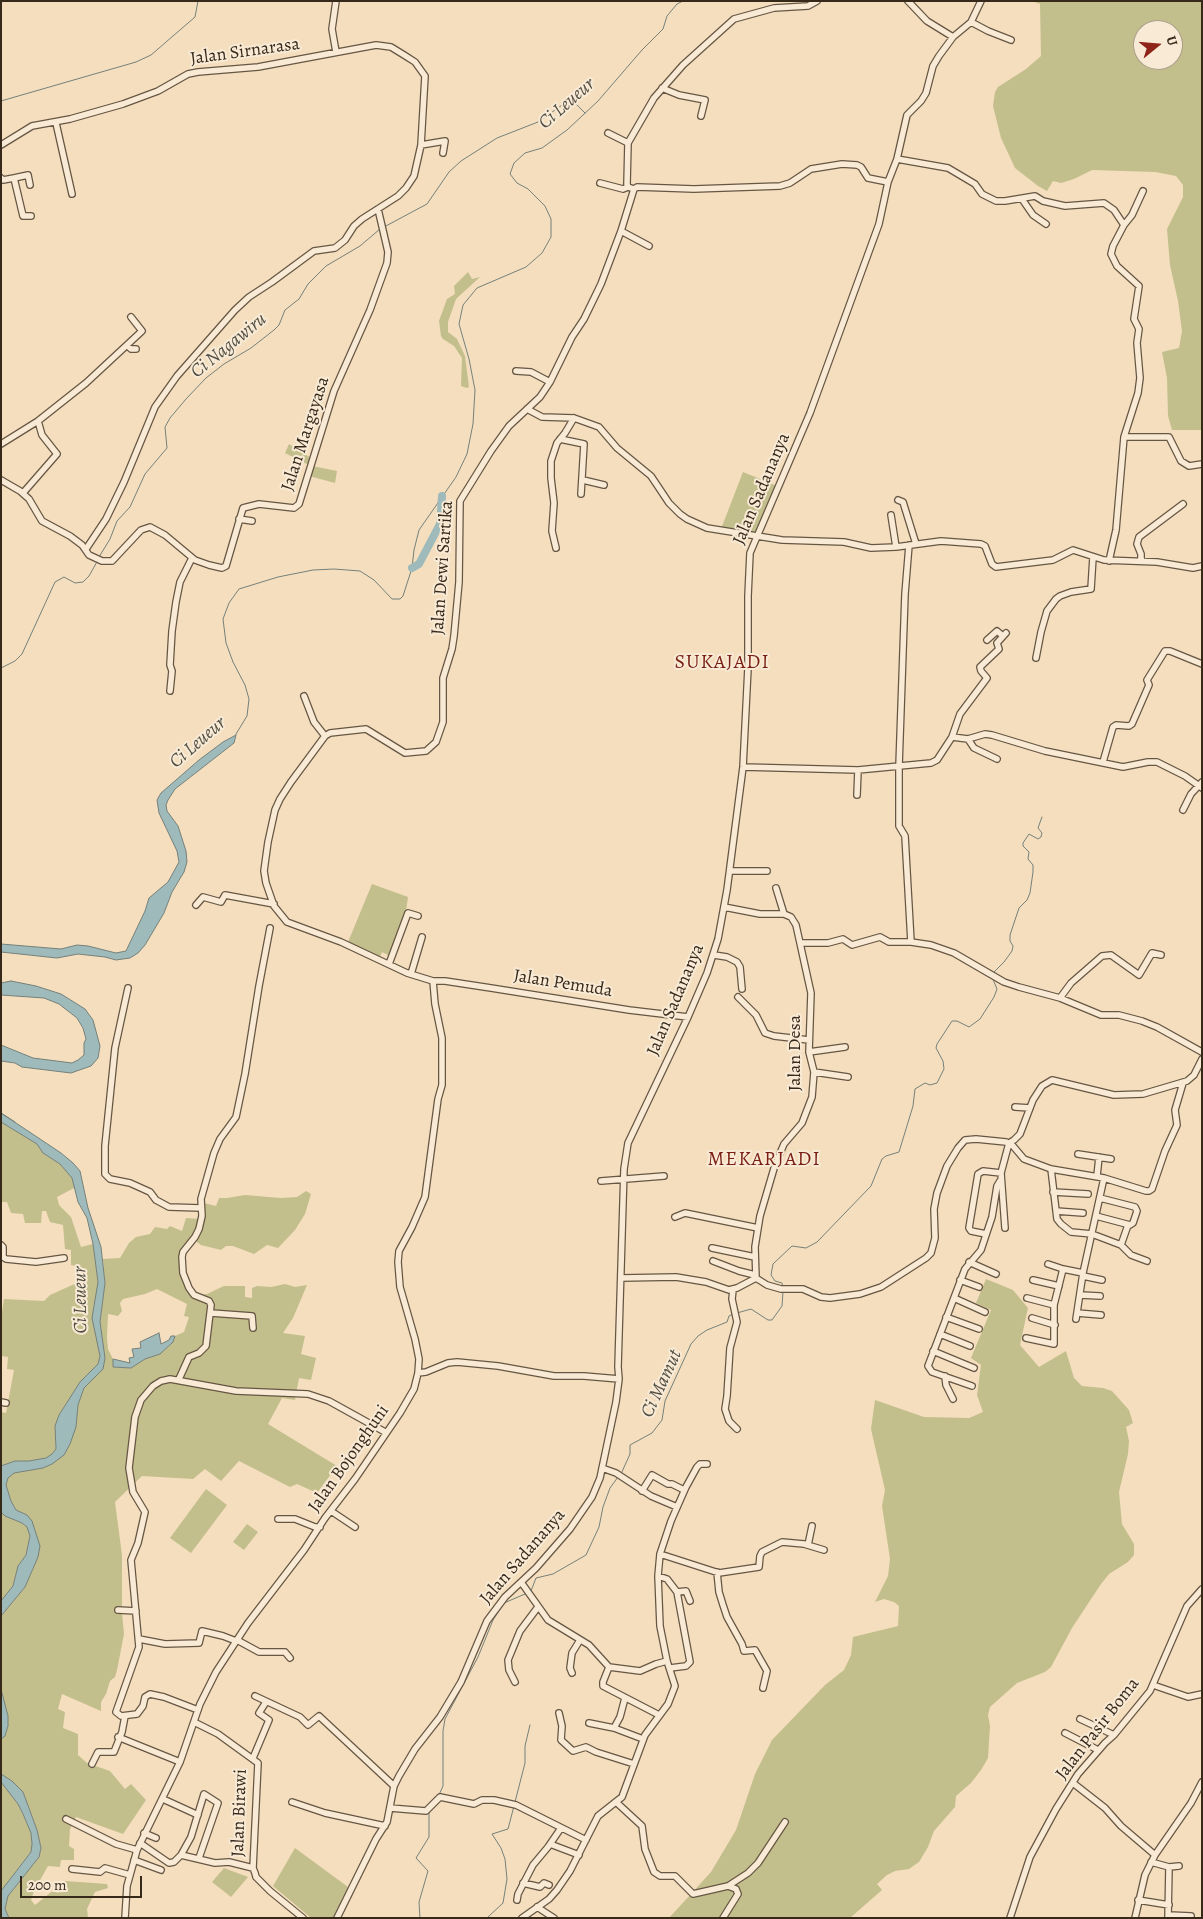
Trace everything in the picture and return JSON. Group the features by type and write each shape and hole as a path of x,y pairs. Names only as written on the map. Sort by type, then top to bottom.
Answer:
{"street":[{"path":"336,1 332,29 336,52"},
{"path":"608,133 628,143 654,98 662,88 734,19 774,8 808,6 817,1"},
{"path":"908,1 927,21 953,37"},
{"name":"Jalan Sadananya","path":"337,1918 376,1839 385,1826 394,1786 415,1749 440,1717 461,1682 487,1621 505,1597 548,1556 570,1529 592,1497 602,1468 619,1379 625,1159 630,1137 688,1018 714,955 730,871 743,767 748,661 749,562 752,546 813,406 879,224 888,182 897,159 906,115 924,98 933,66 953,37 971,22 981,1"},
{"path":"971,22 991,33 1011,40"},
{"name":"Jalan Sirnarasa","path":"1,145 32,126 56,123 123,104 158,91 188,74 266,65 364,46 384,45 391,47 422,70 426,82 421,145 411,180 403,192 362,218 345,240 335,248 314,252 249,297 237,308 178,376 154,407 124,482 105,523 86,549"},
{"path":"662,88 705,100 701,116"},
{"path":"56,123 72,194"},
{"path":"421,145 445,141 443,153"},
{"name":"Jalan Dewi Sartika","path":"325,736 344,730 366,729 406,754 426,751 436,742 443,722 443,678 454,636 459,582 460,501 493,448 512,422 540,397 550,382 601,284 621,231 631,188 628,143"},
{"path":"897,159 948,168 975,184 982,194 996,201 1035,196 1046,202 1065,206 1104,203 1114,210 1124,225"},
{"path":"600,183 623,189 637,187 694,189 780,186 790,183 811,169 842,164 857,164 868,178 888,182"},
{"path":"1,178 3,180 28,175 30,184"},
{"path":"14,178 23,216 31,216"},
{"path":"1109,561 1117,527 1124,437 1138,393 1140,378 1137,343 1139,329 1134,318 1139,287 1117,266 1111,254 1113,246 1124,225 1132,216 1143,192"},
{"path":"1022,199 1033,215 1046,224"},
{"name":"Jalan Margayasa","path":"239,519 243,508 257,504 292,508 298,506 334,391 370,310 387,263 388,252 378,209"},
{"path":"621,231 649,246"},
{"path":"1,444 38,421 86,383 142,330 131,317"},
{"path":"127,344 131,349 136,349"},
{"path":"516,371 531,372 550,382"},
{"path":"527,409 542,417 574,418 591,423 602,430 617,448 651,476 669,503 687,520 707,528 756,537 804,542 844,542 872,548 896,548 941,541 983,545 986,548 991,563 996,567 1053,560 1073,550 1109,561 1157,562 1193,568 1202,566"},
{"path":"556,548 552,531 554,503 551,478 552,461 555,445 574,418"},
{"path":"23,494 57,454 42,435 38,421"},
{"path":"1124,437 1169,437 1182,461 1190,466 1202,464"},
{"path":"560,439 584,444 581,494"},
{"path":"1,480 23,494 31,502 42,521 70,536 86,549 88,554 102,561 112,561 141,530 153,527 192,558 205,564 222,568 226,566 239,519 252,521"},
{"path":"583,480 604,485"},
{"path":"898,500 903,502 916,544"},
{"path":"1141,561 1141,554 1137,544 1139,537 1183,504"},
{"path":"891,515 896,548"},
{"path":"909,545 899,766 899,826 905,836 911,942"},
{"path":"1036,658 1041,632 1048,611 1056,599 1060,596 1091,587 1093,557"},
{"path":"170,691 172,634 178,593 180,582 192,558"},
{"path":"743,767 858,770 931,763 937,760 952,737 960,714 987,678 980,667 999,649 997,642 1004,634 997,631 987,640"},
{"path":"1103,762 1113,727 1116,725 1129,726 1132,724 1149,685 1147,680 1165,651 1170,650 1202,664"},
{"path":"304,696 314,722 325,736 291,782 275,810 264,871 266,883 274,904 282,918 287,922 341,942 410,974 433,981"},
{"path":"952,737 968,739 986,734 992,735 1045,751 1123,767 1157,762 1200,785 1190,796 1183,810"},
{"path":"968,739 972,746 997,759"},
{"path":"857,795 858,770"},
{"path":"730,871 767,871"},
{"name":"Jalan Desa","path":"756,1277 754,1257 760,1216 775,1165 784,1144 802,1123 811,1100 814,1072 809,1052 812,1011 811,993 794,920 784,914 776,888"},
{"path":"196,905 203,897 222,902 225,895 274,904"},
{"path":"724,907 760,914 784,914"},
{"path":"389,964 408,913 418,916"},
{"path":"179,1380 188,1357 199,1353 206,1346 211,1302 194,1295 189,1288 182,1262 184,1252 199,1229 202,1216 201,1198 214,1153 220,1139 236,1117 270,928"},
{"path":"410,974 422,937"},
{"path":"800,943 828,943 843,939 851,946 880,937 889,942 911,942 943,948 991,975 1019,987 1060,998 1101,1015 1119,1015 1142,1021 1157,1027 1202,1052"},
{"path":"1060,998 1071,983 1102,956 1111,955 1139,975 1152,953 1161,955"},
{"path":"714,955 727,957 737,962 740,967 742,989"},
{"name":"Jalan Pemuda","path":"433,981 688,1018"},
{"name":"Jalan Bojonghuni","path":"125,1918 130,1875 137,1850 180,1762 198,1710 214,1677 236,1640 304,1550 380,1443 385,1432 409,1399 418,1373 418,1349 400,1287 398,1262 399,1251 425,1197 442,1082 442,1038 434,1004 433,981"},
{"path":"128,988 115,1048 105,1146 105,1174 110,1179 130,1183 150,1192 156,1200 169,1207 201,1208"},
{"path":"738,997 756,1015 765,1033 774,1036 809,1040"},
{"path":"809,1052 845,1047"},
{"path":"1191,1078 1202,1059"},
{"path":"814,1072 848,1076"},
{"path":"713,1261 756,1277 767,1285 782,1289 803,1288 821,1297 830,1298 881,1288 926,1258 933,1248 936,1238 934,1209 936,1194 947,1166 962,1142 976,1139 1009,1143 1014,1140 1020,1134 1030,1108 1042,1086 1052,1080 1122,1096 1149,1092 1202,1076"},
{"path":"1009,1143 1024,1159 1051,1169 1097,1176 1146,1191 1152,1189 1165,1151 1177,1125 1175,1110 1183,1083"},
{"path":"1015,1107 1030,1108"},
{"path":"1005,1228 1000,1181 1009,1143"},
{"path":"1078,1154 1111,1159"},
{"path":"1097,1176 1099,1157"},
{"path":"1051,1169 1059,1222 1069,1231 1092,1234 1121,1245 1131,1255 1146,1262"},
{"path":"986,1234 972,1231 969,1228 978,1174 982,1171 1001,1173"},
{"path":"601,1181 664,1176"},
{"path":"1101,1315 1076,1316 1104,1178"},
{"path":"972,1386 932,1372 928,1368 960,1280 969,1262 981,1250 992,1217 997,1186 1000,1181"},
{"path":"1053,1192 1088,1194"},
{"path":"1100,1198 1136,1208 1137,1211 1133,1222 1128,1225 1121,1245"},
{"path":"1056,1211 1083,1213"},
{"path":"675,1217 685,1213 758,1228"},
{"path":"1096,1216 1128,1225"},
{"path":"992,1217 1004,1217"},
{"path":"1,1245 2,1257 6,1259 36,1262 64,1258"},
{"path":"712,1248 754,1257"},
{"path":"969,1262 996,1274"},
{"path":"1048,1264 1102,1280"},
{"path":"1026,1338 1053,1344 1055,1341 1054,1305 1064,1269"},
{"path":"621,1278 676,1277 706,1282 732,1290 756,1277"},
{"path":"960,1280 979,1287"},
{"path":"1033,1280 1059,1286"},
{"path":"732,1290 736,1326 730,1348 725,1409 729,1421 738,1429"},
{"path":"1080,1295 1100,1296"},
{"path":"954,1298 985,1312"},
{"path":"1027,1298 1054,1305"},
{"path":"210,1312 252,1316 253,1328"},
{"path":"946,1317 979,1329"},
{"path":"1032,1318 1054,1325"},
{"path":"940,1334 970,1346"},
{"path":"933,1351 974,1368"},
{"path":"418,1373 457,1362 498,1366 554,1376 619,1379"},
{"path":"945,1376 946,1385 953,1399"},
{"path":"198,1710 164,1697 150,1694 145,1697 143,1706 137,1714 125,1716 117,1714 117,1708 140,1647 131,1560 138,1543 145,1515 144,1509 133,1492 129,1478 129,1464 138,1405 153,1386 165,1379 236,1391 308,1394 329,1401 385,1432"},
{"path":"522,1918 549,1899 562,1884 598,1816 622,1797 643,1739 651,1725 668,1704 674,1692 674,1680 667,1661 660,1626 658,1576 660,1554 684,1490 697,1467 700,1464 707,1464"},
{"path":"602,1468 620,1475 642,1491 677,1508"},
{"path":"642,1491 652,1475 684,1490"},
{"path":"331,1511 355,1527"},
{"path":"278,1519 295,1519 315,1527 320,1527"},
{"path":"808,1545 812,1526"},
{"path":"660,1554 717,1572 759,1567 762,1552 778,1543 808,1545 824,1550"},
{"path":"717,1572 719,1592 727,1617 744,1651 755,1650 766,1671 763,1688"},
{"path":"658,1576 667,1579 677,1592 690,1662 686,1666 670,1668"},
{"path":"521,1582 548,1620 595,1650 609,1667 640,1671 667,1661"},
{"name":"Jalan Pasir Boma","path":"1010,1918 1030,1857 1056,1809 1078,1774 1150,1692 1186,1606 1202,1589"},
{"path":"677,1592 686,1591 690,1601"},
{"path":"515,1682 509,1670 508,1660 520,1630 538,1607"},
{"path":"118,1610 136,1610"},
{"path":"139,1638 165,1644 200,1643 202,1631 236,1640 259,1652 284,1652 290,1658"},
{"path":"572,1673 570,1666 573,1651 580,1640"},
{"path":"609,1667 603,1685 659,1715"},
{"path":"1153,1685 1188,1697 1202,1694"},
{"path":"255,1696 300,1717 308,1724 319,1716 394,1786"},
{"path":"614,1728 620,1717 625,1698"},
{"path":"253,1758 269,1720 260,1714 266,1702"},
{"path":"559,1713 562,1726 561,1740 573,1751 586,1747 634,1764"},
{"path":"92,1764 98,1752 114,1752 118,1737 122,1732 125,1716"},
{"path":"1080,1720 1114,1735"},
{"name":"Jalan Birawi","path":"194,1722 218,1734 243,1753 253,1758 259,1766 253,1868 256,1877 261,1882 304,1918"},
{"path":"589,1723 614,1728 643,1739"},
{"path":"1065,1733 1098,1750"},
{"path":"118,1737 180,1762"},
{"path":"1135,1918 1145,1875 1151,1862 1191,1803 1202,1782"},
{"path":"1073,1783 1099,1803 1121,1826 1155,1855"},
{"path":"140,1843 170,1864 181,1855 191,1837 202,1794 217,1801 199,1858"},
{"path":"390,1808 428,1809 440,1797 474,1804 484,1800 514,1805 586,1840"},
{"path":"162,1799 198,1815"},
{"path":"292,1802 325,1814 333,1814 385,1826"},
{"path":"616,1802 642,1826 645,1849 654,1872 660,1876 675,1876 692,1893 728,1886 742,1877 758,1863 785,1822"},
{"path":"66,1819 116,1844 137,1850"},
{"path":"517,1900 523,1883 533,1865 561,1828"},
{"path":"144,1833 156,1838"},
{"path":"550,1844 579,1855"},
{"path":"181,1855 197,1860 199,1858 215,1863 229,1862 253,1868"},
{"path":"134,1860 161,1870"},
{"path":"1151,1862 1169,1867 1179,1866"},
{"path":"1169,1867 1169,1916 1191,1916"},
{"path":"72,1869 100,1872 106,1868 130,1875"},
{"path":"523,1883 540,1887 543,1883 549,1885"},
{"path":"723,1918 738,1894 736,1890 728,1886"},
{"path":"1138,1900 1169,1905"},
{"path":"537,1907 554,1918"}],"shaded area":[{"path":"1032,1 1202,1 1202,430 1172,430 1168,416 1167,378 1162,352 1179,348 1182,331 1170,265 1167,229 1183,197 1183,185 1176,176 1155,172 1092,170 1061,183 1053,181 1047,191 1015,168 1001,138 993,106 995,92 998,87 1026,69 1041,56 1040,4"},
{"path":"468,272 472,279 480,277 456,299 448,322 448,332 457,339 465,356 469,387 467,388 461,386 462,358 454,346 441,336 439,321 447,299 455,294 454,286"},
{"path":"289,444 311,458 309,465 285,453"},
{"path":"312,466 337,471 335,483 309,476"},
{"path":"743,472 777,486 754,536 721,529"},
{"path":"372,884 408,897 404,924 390,956 382,952 380,957 348,942"},
{"path":"1,1122 37,1144 43,1153 60,1164 72,1178 76,1187 57,1197 59,1205 71,1217 81,1247 93,1244 98,1282 97,1298 93,1308 100,1356 98,1364 80,1382 59,1415 55,1436 56,1449 52,1455 29,1461 15,1461 1,1466 1,1412 6,1413 14,1370 7,1369 8,1357 1,1356 1,1319 4,1299 44,1301 50,1295 79,1282 87,1274 86,1269 71,1265 71,1250 65,1249 63,1225 50,1222 46,1211 42,1211 41,1223 25,1223 23,1214 11,1213 7,1202 1,1202"},
{"path":"306,1191 311,1194 305,1214 295,1230 278,1248 267,1245 254,1254 233,1246 226,1246 221,1250 201,1245 194,1240 181,1261 195,1296 207,1294 224,1286 245,1286 245,1297 252,1298 252,1288 257,1286 271,1287 285,1284 295,1287 307,1285 293,1318 283,1333 305,1336 301,1354 316,1358 311,1380 299,1378 295,1400 282,1398 268,1424 337,1466 317,1493 297,1484 290,1487 239,1461 221,1481 205,1469 193,1479 142,1476 115,1502 122,1555 124,1634 117,1670 101,1702 101,1711 62,1694 58,1709 65,1712 63,1728 78,1734 78,1755 87,1763 110,1771 125,1789 131,1784 146,1800 123,1834 76,1817 70,1829 69,1846 74,1849 74,1860 61,1860 60,1867 48,1866 34,1891 31,1900 35,1905 65,1881 107,1884 108,1888 95,1892 87,1909 88,1918 9,1918 5,1909 8,1896 39,1857 41,1848 37,1830 23,1792 12,1781 1,1774 1,1739 5,1736 8,1727 8,1716 1,1689 1,1616 25,1587 38,1557 27,1515 16,1510 11,1501 6,1485 8,1478 14,1473 43,1468 52,1464 76,1427 78,1405 84,1388 103,1369 100,1322 105,1283 103,1259 120,1258 129,1243 136,1237 150,1234 155,1227 167,1229 170,1226 182,1231 186,1218 201,1219 204,1203 216,1206 219,1198 245,1195 281,1198 297,1197","holes":["157,1289 187,1304 184,1316 189,1317 184,1332 175,1336 173,1342 160,1354 145,1359 131,1368 113,1367 113,1359 108,1349 108,1314 118,1316 122,1311 120,1303 123,1299"]},
{"path":"986,1279 1013,1290 1028,1308 1020,1345 1039,1367 1066,1351 1074,1378 1082,1386 1112,1391 1129,1410 1133,1423 1126,1427 1129,1441 1128,1454 1119,1492 1122,1524 1134,1544 1134,1555 1128,1562 1109,1574 1101,1584 1072,1628 1051,1667 1045,1672 1017,1683 990,1707 988,1715 990,1726 988,1758 971,1783 956,1796 955,1807 934,1831 928,1847 919,1862 909,1869 895,1871 887,1875 877,1884 882,1890 850,1918 669,1918 711,1872 736,1830 755,1774 772,1740 825,1685 844,1670 851,1655 853,1637 898,1626 899,1606 894,1602 884,1599 875,1602 888,1576 890,1559 882,1506 885,1490 871,1429 875,1400 924,1417 969,1418 983,1412 977,1395 981,1365 971,1358 991,1310 976,1303"},
{"path":"206,1489 227,1505 191,1553 170,1538"},
{"path":"1,1512 27,1527 30,1536 26,1555 18,1566 13,1586 1,1601"},
{"path":"247,1524 258,1532 244,1550 233,1542"},
{"path":"1,1782 18,1804 31,1833 32,1844 31,1852 1,1891"},
{"path":"295,1848 348,1887 333,1918 311,1918 273,1886"},
{"path":"224,1868 248,1877 231,1897 212,1882"}],"water":[{"path":"236,735 234,743 175,789 168,800 166,805 167,811 178,826 186,851 187,862 164,913 145,945 138,953 130,958 116,960 78,954 57,958 1,952 1,944 61,949 77,945 116,953 126,951 145,911 149,898 168,882 179,862 177,851 159,813 157,800 161,793 199,760"},
{"path":"11,981 61,994 85,1009 93,1020 100,1046 98,1058 91,1066 71,1073 22,1067 15,1063 1,1061 1,1045 33,1058 72,1063 84,1055 86,1039 83,1028 77,1018 59,1004 44,998 1,995 1,983"},
{"path":"1,1113 61,1153 80,1171 88,1208 101,1247 105,1283 100,1322 105,1358 103,1369 84,1388 78,1405 76,1427 64,1455 43,1468 14,1473 8,1478 6,1485 11,1501 16,1510 27,1515 32,1521 40,1546 38,1557 25,1587 1,1616 1,1601 13,1586 18,1566 26,1555 30,1536 27,1527 1,1512 1,1466 15,1461 46,1458 52,1454 56,1449 55,1426 59,1415 80,1382 98,1364 100,1356 92,1318 98,1282 93,1244 87,1218 78,1202 72,1178 60,1164 43,1153 37,1144 1,1122"},
{"path":"159,1333 161,1344 169,1340 171,1336 175,1336 173,1342 160,1354 145,1359 131,1368 113,1367 113,1359 130,1363 129,1358 134,1357 132,1349 141,1348 140,1342"},
{"path":"1,1689 8,1716 8,1726 5,1736 1,1739"},
{"path":"1,1774 12,1781 23,1792 37,1830 41,1848 39,1857 8,1896 5,1909 9,1918 1,1918 1,1891 31,1852 32,1844 31,1833 23,1814 18,1804 1,1782"}],"waterway":[{"path":"1,101 136,62 151,55 195,17 198,1"},
{"name":"Ci Leueur","path":"236,734 247,716 249,699 245,685 226,643 223,619 229,603 239,589 278,577 313,570 334,569 360,571 374,580 392,599 400,599 403,596 412,568 419,530 456,477 467,454 473,424 475,390 459,324 463,305 477,288 526,267 542,253 551,237 551,219 545,206 528,189 517,183 510,174 514,163 525,153 542,148 567,130 598,101 642,50 663,29 667,16 677,4 683,1"},
{"name":"Ci Nagawiru","path":"384,227 427,204 449,172 461,161 497,138 538,122 565,103 571,101 585,113"},
{"name":"Ci Nagawiru","path":"99,557 110,539 117,521 130,507 145,474 167,448 165,427 186,399 206,378 274,330 279,325 285,310 299,299 308,284 326,266 360,246 380,229"},
{"name":"Ci Leueur","path":"412,568 419,564 440,524 442,496"},
{"name":"Ci Nagawiru","path":"1,668 15,661 22,654 55,582 64,577 75,583 83,582 89,576 98,560"},
{"name":"Ci Mamut","path":"993,973 1012,951 1013,946 1010,941 1010,935 1019,908 1027,900 1030,893 1033,872 1033,865 1028,859 1029,852 1023,846 1023,843 1029,834 1038,839 1041,837 1042,833 1038,828 1042,817"},
{"name":"Ci Mamut","path":"783,1288 782,1283 775,1281 771,1275 773,1264 792,1246 806,1248 817,1242 871,1186 882,1159 899,1152 913,1106 915,1089 925,1083 930,1085 937,1083 944,1069 943,1061 936,1048 937,1044 952,1021 957,1021 969,1027 980,1019 997,989 992,977"},
{"name":"Ci Leueur","path":"1,1113 15,1122"},
{"name":"Ci Mamut","path":"737,1313 751,1309 768,1320 772,1320 782,1306 783,1292"},
{"name":"Ci Mamut","path":"621,1474 630,1454 630,1445 652,1433 662,1420 665,1401 691,1344 707,1330 727,1322 729,1316 733,1314"},
{"name":"Ci Mamut","path":"531,1591 536,1578 553,1574 586,1555 599,1527 603,1507 610,1488 618,1477"},
{"name":"Ci Mamut","path":"439,1795 443,1786 443,1731 445,1719 478,1657 493,1620 504,1603 525,1594"},
{"path":"515,1802 525,1763 525,1746 530,1725"},
{"path":"487,1918 503,1903 507,1879 505,1859 501,1848 492,1834 508,1829 514,1806"},
{"name":"Ci Mamut","path":"420,1918 419,1902 428,1871 416,1858 429,1837 429,1812"}],"district":[{"name":"SUKAJADI","path":"722,663"},
{"name":"MEKARJADI","path":"764,1160"}]}
